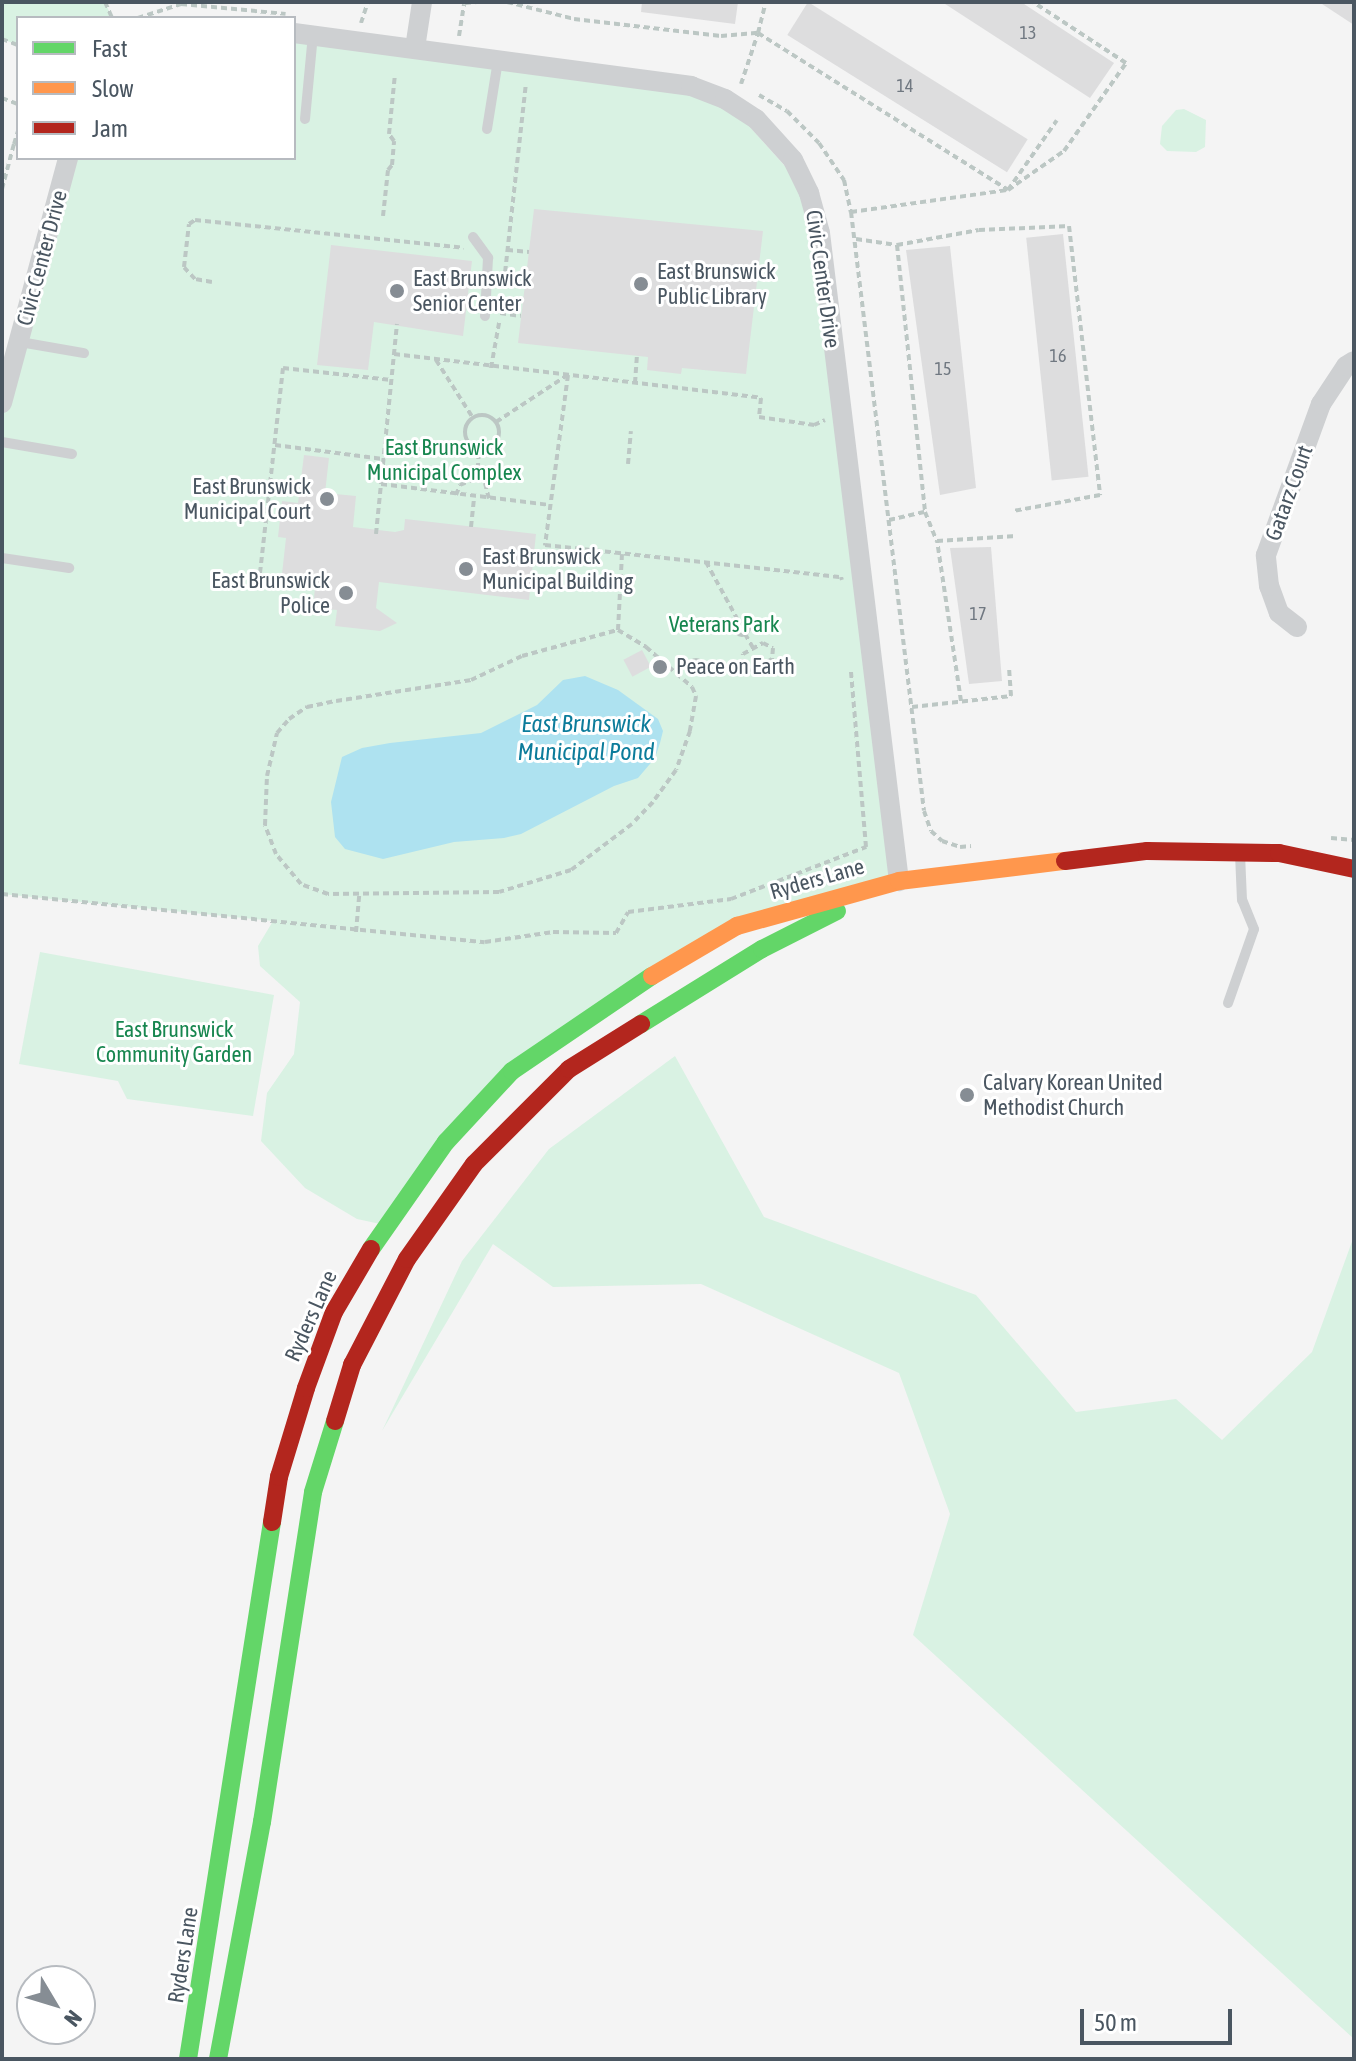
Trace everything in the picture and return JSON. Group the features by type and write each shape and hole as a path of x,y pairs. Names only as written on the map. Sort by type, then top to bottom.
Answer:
{"main road":[{"name":"Ryders Lane","path":"188,2059 279,1477 334,1312 385,1225 446,1142 512,1071 621,994 737,926 899,881 1147,851 1279,853 1354,869"},
{"name":"Ryders Lane","path":"218,2059 262,1822 313,1492 352,1365 407,1259 474,1164 569,1069 762,949 899,881"}],"street":[{"path":"415,48 422,2"},
{"name":"Civic Center Drive","path":"302,28 415,48 700,89 741,108 782,145 802,176 815,210 899,881"},
{"name":"Civic Center Drive","path":"2,403 67,160"},
{"name":"Gatarz Court","path":"1297,627 1279,613 1269,586 1266,555 1321,404 1346,366 1354,361"}],"lane":[{"path":"302,28 305,119"},
{"path":"487,129 498,59"},
{"path":"472,242 488,258 485,316"},
{"path":"20,342 84,353"},
{"path":"2,442 72,454"},
{"path":"2,558 69,568"},
{"path":"1228,1003 1254,929 1242,900 1240,852"}],"path":[{"path":"345,22 361,24 368,2"},
{"path":"464,2 477,2"},
{"path":"507,2 574,19 721,36 758,33 1008,190"},
{"path":"766,2 739,83 787,111 819,143 844,180 855,239 924,811 931,831 942,841 960,847 974,846"},
{"path":"851,212 1008,190 1064,151 1126,63 1033,2"},
{"path":"145,16 188,3 247,16"},
{"path":"491,368 529,63"},
{"path":"383,216 388,170 392,165 394,141 389,134 395,74"},
{"path":"1008,190 1057,120"},
{"path":"2,189 16,143"},
{"path":"212,282 195,279 184,267 189,224 195,220 472,242"},
{"path":"855,239 897,245 979,230 1069,226 1100,495 1013,511"},
{"path":"897,245 925,512 937,541 961,701"},
{"path":"496,249 529,252"},
{"path":"500,313 521,316"},
{"path":"376,534 397,324"},
{"path":"394,354 761,398 759,417 794,424 814,425 842,418"},
{"path":"635,383 637,356"},
{"path":"436,360 473,418"},
{"path":"260,573 283,368 391,380"},
{"path":"495,422 568,375"},
{"path":"568,375 545,545 841,577 843,591"},
{"path":"484,415 495,422 496,440 488,447 479,448 466,437 466,426 473,418 484,415"},
{"path":"628,464 631,431"},
{"path":"275,445 383,459"},
{"path":"477,479 479,448"},
{"path":"456,495 464,481 477,479 488,488 489,499"},
{"path":"381,484 549,506"},
{"path":"471,527 474,497"},
{"path":"889,520 925,512"},
{"path":"937,541 1016,536"},
{"path":"618,630 622,554"},
{"path":"706,562 739,622 748,625 745,634"},
{"path":"620,588 631,588"},
{"path":"739,622 736,632 745,634 753,648"},
{"path":"618,630 688,682 696,696 690,731 676,770 632,824 571,870 499,892 359,895 312,891 292,875 276,854 265,825 272,750 277,733 289,719 307,707 471,680 522,656 618,630"},
{"path":"769,644 774,654 772,659 751,671 742,665 741,659 753,648 769,644"},
{"path":"2,894 356,932 485,942 553,932 616,933 628,912 731,899 866,847 850,660"},
{"path":"912,707 1011,696 1009,667"},
{"path":"1328,838 1354,840"},
{"path":"356,932 359,895"}],"green space":[{"path":"2,2 105,2 111,16 16,16 16,44 2,39"},
{"name":"East Brunswick Municipal Complex","path":"296,33 725,99 809,193 899,881 737,926 512,1071 385,1225 357,1219 305,1188 261,1141 267,1093 294,1054 300,1002 260,966 258,946 273,921 2,894 2,403 67,160 296,160"},
{"path":"1184,109 1206,120 1205,147 1196,152 1167,151 1160,144 1162,126 1176,110"},
{"name":"East Brunswick Community Garden","path":"40,952 274,995 253,1116 127,1099 118,1081 19,1064"},
{"path":"675,1056 764,1217 976,1295 1076,1412 1176,1399 1222,1440 1312,1352 1354,1236 1354,2039 913,1635 950,1514 899,1373 701,1284 553,1287 493,1244 382,1431 462,1261 549,1149"}],"water":[{"name":"East Brunswick Municipal Pond","path":"585,676 618,690 658,719 663,731 655,758 638,778 614,786 521,834 504,838 454,842 383,859 345,849 335,837 331,802 342,757 362,748 390,743 481,733 537,705 563,680"}],"building":[{"path":"642,2 738,2 735,24 641,12"},
{"path":"808,2 1028,139 1007,172 787,35"},
{"path":"942,2 1021,2 1114,63 1090,98"},
{"path":"1319,2 1354,2 1354,25"},
{"name":"East Brunswick Public Library","path":"534,209 763,231 746,374 682,368 681,374 647,370 648,357 518,343"},
{"path":"1063,234 1089,477 1052,481 1026,238"},
{"name":"East Brunswick Senior Center","path":"331,245 472,261 463,336 374,322 368,370 317,365"},
{"path":"950,246 976,488 940,495 906,250"},
{"path":"304,455 329,458 325,493 356,496 353,527 395,532 404,530 405,519 536,534 529,600 379,582 376,608 397,623 380,631 335,626 337,610 313,608 316,578 282,574 286,538 278,537 282,501 298,503"},
{"path":"991,547 1002,681 969,684 950,548"},
{"path":"642,650 651,667 632,677 623,660"}],"traffic: fast":[{"path":"641,1024 762,949 837,911"},
{"path":"371,1249 446,1142 512,1071 652,976"},
{"path":"218,2059 262,1822 313,1492 335,1421"},
{"path":"188,2059 272,1522"}],"traffic: slow":[{"path":"652,976 737,926 899,881 1065,861"}],"traffic: jam":[{"path":"1065,861 1147,851 1279,853 1354,869"},
{"path":"335,1421 352,1365 407,1259 474,1164 569,1069 641,1024"},
{"path":"272,1522 279,1477 306,1388 334,1312 371,1249"}],"place":[{"name":"East Brunswick Public Library","path":"641,284"},
{"name":"East Brunswick Senior Center","path":"397,291"},
{"name":"East Brunswick Municipal Court","path":"327,499"},
{"name":"East Brunswick Municipal Building","path":"466,569"},
{"name":"East Brunswick Police","path":"346,593"},
{"name":"Peace on Earth","path":"660,667"},
{"name":"Calvary Korean United Methodist Church","path":"967,1095"}],"park label":[{"name":"Veterans Park","path":"724,625"}]}
